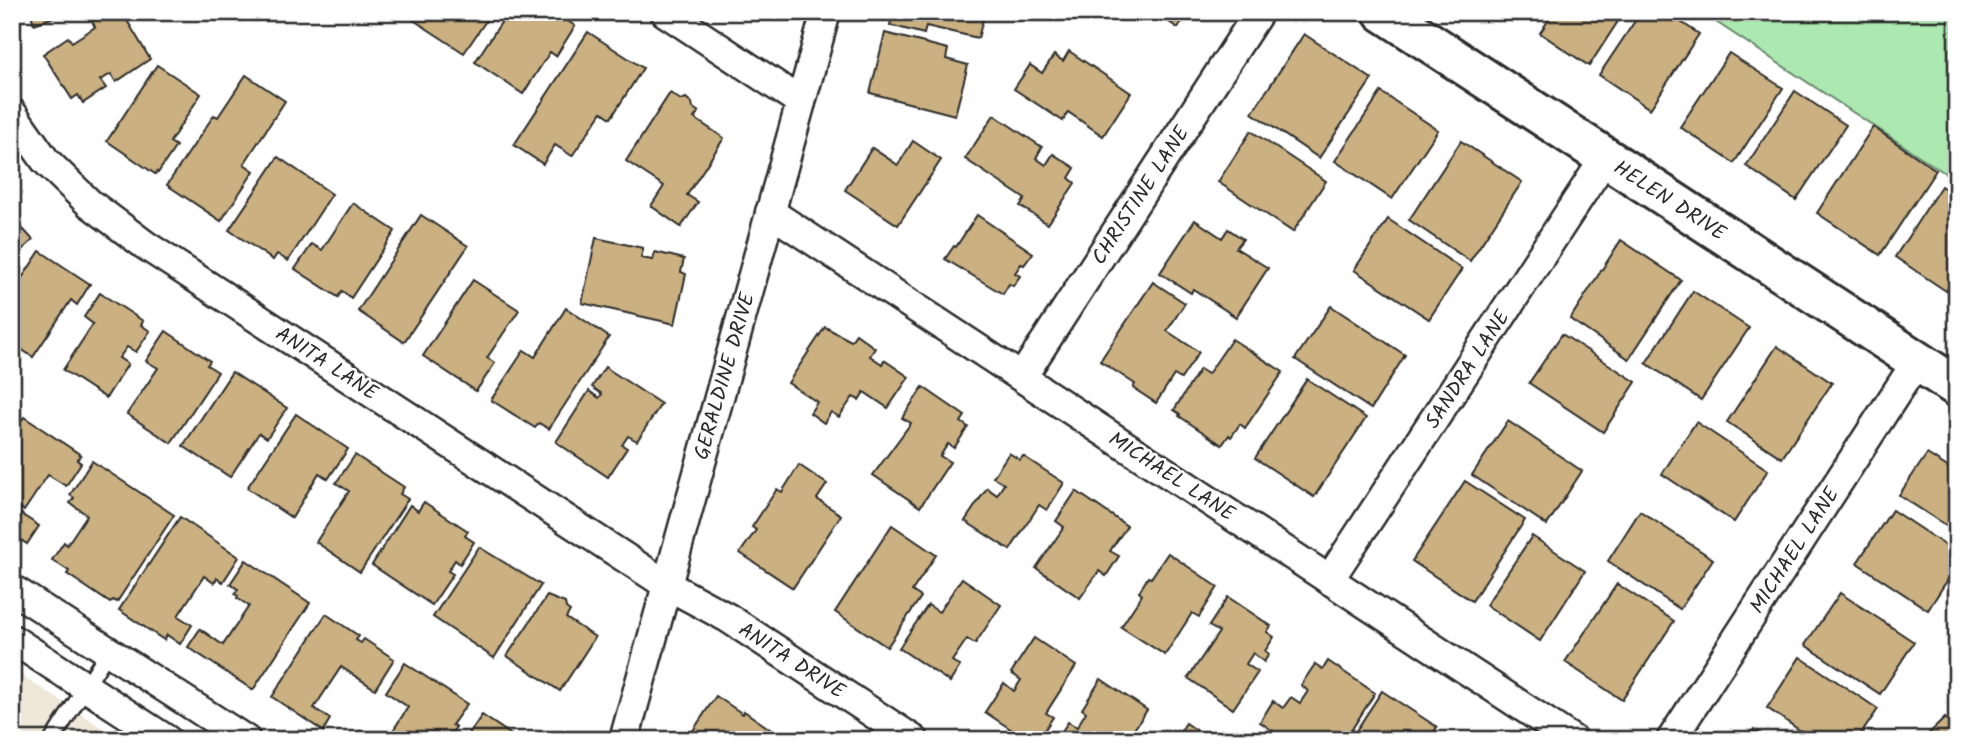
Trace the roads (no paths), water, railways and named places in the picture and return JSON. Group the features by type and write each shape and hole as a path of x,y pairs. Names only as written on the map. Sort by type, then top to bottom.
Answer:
{"street":[{"path":"665,12 801,102"},
{"name":"GERALDINE DRIVE","path":"624,740 825,12"},
{"name":"CHRISTINE LANE","path":"1022,377 1259,12"},
{"name":"HELEN DRIVE","path":"1382,12 1957,387"},
{"name":"ANITA LANE","path":"12,113 45,160 89,203 145,244 667,585"},
{"name":"SANDRA LANE","path":"1329,580 1605,158"},
{"name":"MICHAEL LANE","path":"770,212 1573,740"},
{"name":"MICHAEL LANE","path":"1671,740 1917,361"},
{"name":"ANITA DRIVE","path":"667,585 728,618 914,740"},
{"path":"12,589 246,740"},
{"path":"12,639 167,740"}],"lane":[{"path":"52,740 109,650"}]}
